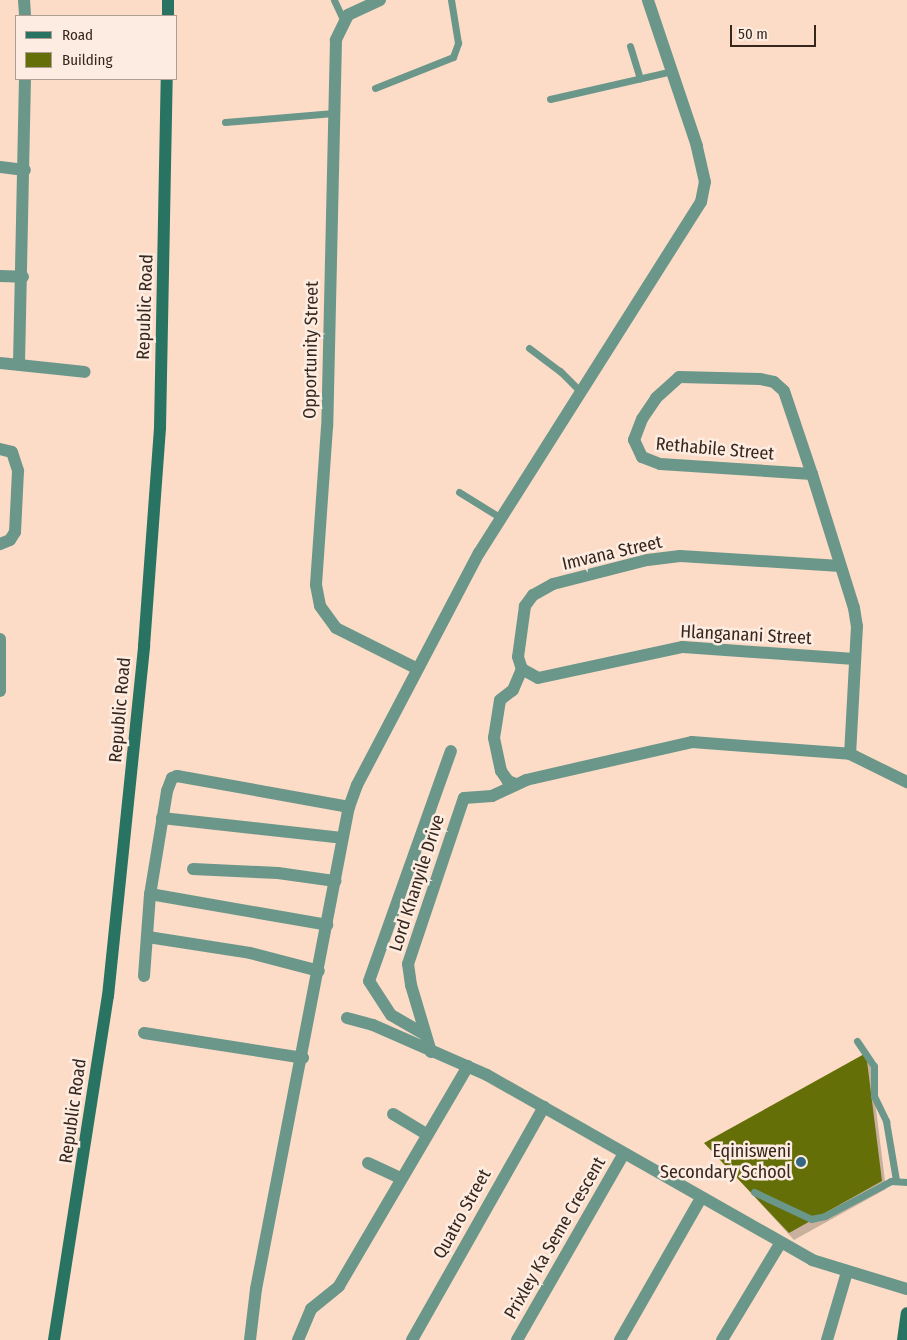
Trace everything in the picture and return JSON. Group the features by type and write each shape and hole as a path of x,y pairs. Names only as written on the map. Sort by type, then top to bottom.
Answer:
{"street":[{"path":"24,0 25,15"},
{"path":"168,0 168,15"},
{"path":"344,21 354,10 380,0"},
{"path":"250,1340 256,1289 303,1058 342,838 349,807 364,768 416,668 501,518 701,202 704,172 648,0"},
{"name":"Opportunity Street","path":"344,21 336,40 327,427 317,597 324,616 336,628 416,668"},
{"path":"19,364 23,277 25,80"},
{"name":"Republic Road","path":"54,1340 108,996 144,646 160,428 167,80"},
{"path":"0,167 25,170"},
{"path":"0,276 23,277"},
{"path":"0,363 85,372"},
{"name":"Rethabile Street","path":"812,474 660,464 642,457 634,440 642,419 656,398 678,377 692,375 770,381 784,391 812,474 856,618 850,754"},
{"path":"0,449 12,452 18,471 15,532 10,540 0,544"},
{"name":"Imvana Street","path":"522,669 518,652 525,606 533,595 553,584 646,560 680,556 840,566"},
{"path":"0,639 0,691"},
{"name":"Hlanganani Street","path":"522,669 531,677 545,678 686,647 855,659"},
{"path":"516,784 508,780 501,771 494,738 500,700 512,690 522,669"},
{"name":"Lord Khanyile Drive","path":"431,1052 424,1034 410,980 409,960 461,804 466,797 492,796 516,784 692,742 850,754 907,782"},
{"path":"424,1034 391,1015 369,981 451,751"},
{"path":"144,976 150,894 167,791 172,778 177,776 349,807"},
{"path":"162,818 342,838"},
{"path":"192,869 278,873 335,881"},
{"path":"150,894 328,925"},
{"path":"148,937 250,953 319,971"},
{"path":"347,1018 392,1032 431,1052 468,1066 624,1152 780,1244 812,1260 907,1289"},
{"path":"144,1033 303,1058"},
{"path":"298,1340 310,1309 339,1286 400,1178 468,1066"},
{"name":"Quatro Street","path":"412,1340 544,1107"},
{"path":"393,1114 426,1134"},
{"name":"Prixley Ka Seme Crescent","path":"517,1340 624,1152"},
{"path":"368,1163 400,1178"},
{"path":"620,1340 702,1198"},
{"path":"722,1340 780,1244"},
{"path":"827,1340 847,1272"},
{"path":"903,1340 907,1313"}],"lane":[{"path":"334,0 344,21"},
{"path":"374,88 453,57 458,43 451,0"},
{"path":"630,46 640,78"},
{"path":"550,99 672,71"},
{"path":"225,122 334,113"},
{"path":"529,348 560,371 581,392"},
{"path":"459,492 501,518"},
{"path":"857,1041 874,1066 874,1096 886,1121 896,1180"},
{"path":"754,1192 811,1219 825,1216 896,1180 907,1182"}],"building":[{"name":"Eqinisweni Secondary School","path":"866,1053 882,1181 789,1233 704,1143"}],"place":[{"name":"Eqinisweni Secondary School","path":"801,1162"}]}
